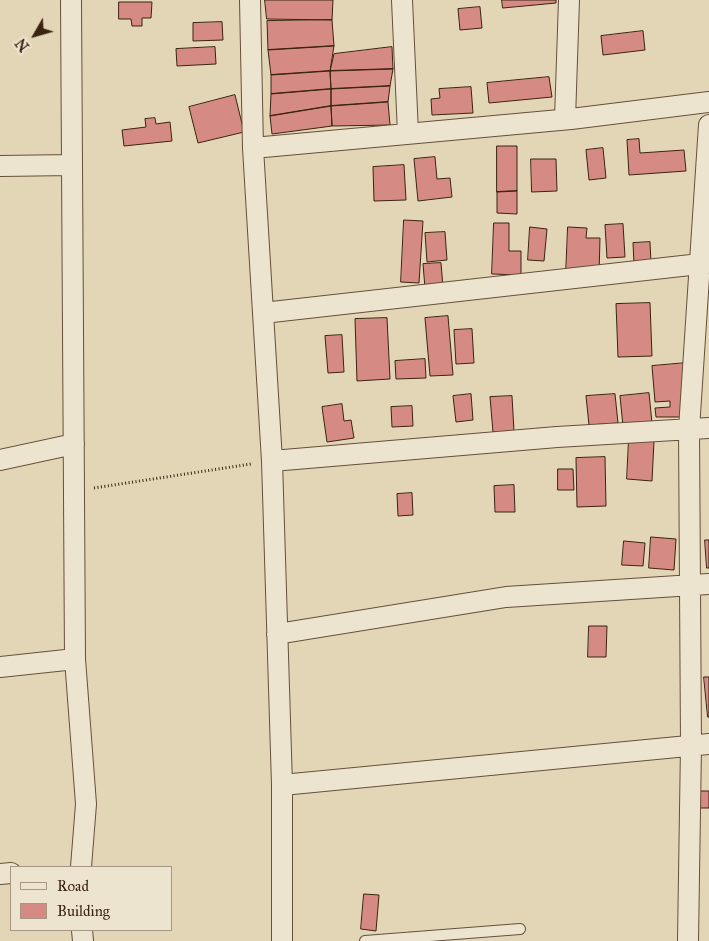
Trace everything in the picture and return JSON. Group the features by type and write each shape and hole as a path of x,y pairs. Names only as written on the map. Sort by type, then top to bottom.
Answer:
{"street":[{"path":"71,0 75,659 86,804 81,866"},
{"path":"250,0 253,148 272,461 282,785 282,941"},
{"path":"402,0 408,133"},
{"path":"565,120 569,0"},
{"path":"253,148 565,120 709,102"},
{"path":"688,941 700,745 699,585 689,429 704,264 709,125"},
{"path":"0,166 72,165"},
{"path":"263,312 704,264"},
{"path":"272,461 557,437 709,428"},
{"path":"0,460 74,444"},
{"path":"277,634 506,597 699,585"},
{"path":"0,667 75,659"},
{"path":"282,785 700,745"}],"lane":[{"path":"365,941 520,929"}],"path":[{"path":"74,491 272,461"}],"building":[{"path":"265,0 333,0 332,20 267,19"},
{"path":"502,0 556,0 556,3 503,8"},
{"path":"119,2 152,2 151,18 142,18 142,26 132,26 131,19 119,19"},
{"path":"480,7 482,28 460,30 458,9"},
{"path":"332,20 334,46 268,50 267,21"},
{"path":"222,22 223,40 193,41 193,23"},
{"path":"643,31 645,50 603,55 601,36"},
{"path":"334,46 330,71 271,75 268,50"},
{"path":"215,47 216,64 177,66 176,49"},
{"path":"392,47 393,69 330,71 334,54"},
{"path":"393,69 390,86 331,89 330,71"},
{"path":"330,71 331,89 271,94 271,75"},
{"path":"549,77 552,97 489,103 487,83"},
{"path":"390,86 388,102 331,106 331,89"},
{"path":"471,87 473,113 432,115 431,99 440,98 439,89"},
{"path":"331,89 331,106 270,116 271,94"},
{"path":"235,95 244,132 198,143 189,107"},
{"path":"388,102 390,125 332,126 331,106"},
{"path":"331,106 332,126 272,134 270,116"},
{"path":"155,118 156,124 170,122 172,141 124,146 122,130 146,127 145,119"},
{"path":"639,139 640,153 684,150 686,171 629,175 627,140"},
{"path":"497,146 517,146 517,191 497,192"},
{"path":"603,148 606,178 589,180 586,150"},
{"path":"435,157 437,179 450,178 452,197 418,201 414,159"},
{"path":"531,159 556,159 557,191 532,192"},
{"path":"404,165 406,200 374,201 373,167"},
{"path":"517,191 517,214 497,213 497,192"},
{"path":"404,220 423,221 419,283 401,282"},
{"path":"494,223 509,223 509,251 521,251 521,275 492,274"},
{"path":"623,224 625,257 607,258 605,225"},
{"path":"530,227 547,229 544,261 528,260"},
{"path":"568,227 587,228 586,238 600,238 599,275 566,274"},
{"path":"445,232 447,260 427,262 425,233"},
{"path":"650,242 651,263 634,264 633,243"},
{"path":"441,263 443,287 425,288 423,264"},
{"path":"650,303 652,356 618,357 616,304"},
{"path":"448,316 453,375 430,376 425,318"},
{"path":"387,318 390,379 357,381 355,319"},
{"path":"472,329 474,363 456,364 454,330"},
{"path":"342,335 344,372 328,373 325,336"},
{"path":"425,359 426,378 396,379 395,361"},
{"path":"686,363 683,417 656,417 655,408 670,407 670,401 655,402 652,366"},
{"path":"649,393 652,423 623,426 620,396"},
{"path":"471,394 473,420 456,422 453,396"},
{"path":"615,394 618,423 589,425 586,396"},
{"path":"512,396 514,431 493,432 490,397"},
{"path":"342,404 344,421 351,420 354,438 327,442 322,407"},
{"path":"412,406 413,426 392,427 391,407"},
{"path":"629,439 654,441 652,481 627,479"},
{"path":"605,457 606,506 577,507 576,458"},
{"path":"558,469 573,469 574,490 558,490"},
{"path":"514,485 515,512 495,512 494,486"},
{"path":"412,493 413,515 398,516 397,494"},
{"path":"651,537 676,539 674,570 649,568"},
{"path":"705,540 709,540 709,568 707,568"},
{"path":"624,541 645,543 643,566 622,565"},
{"path":"589,626 607,626 606,657 588,657"},
{"path":"704,677 709,677 709,717 708,717"},
{"path":"701,791 709,791 709,808 700,808"},
{"path":"364,894 379,895 376,931 361,929"}]}
